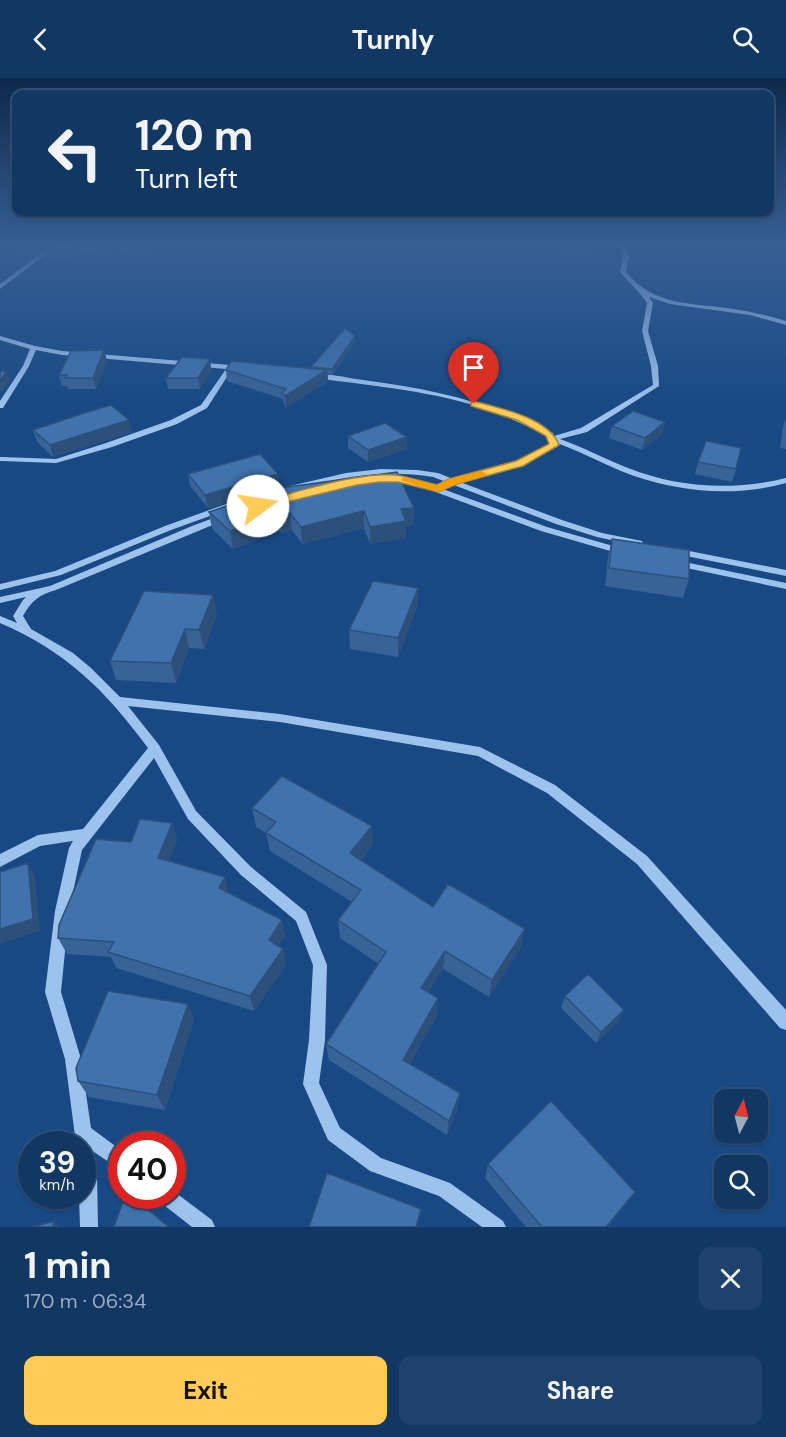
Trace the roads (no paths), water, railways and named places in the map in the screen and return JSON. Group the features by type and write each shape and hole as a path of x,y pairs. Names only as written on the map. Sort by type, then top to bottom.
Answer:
{"street":[{"path":"552,439 585,430 656,386 658,374 651,360 645,329 650,303 647,299"},
{"path":"660,299 668,302 752,314 786,323"},
{"path":"0,338 62,353 251,369"},
{"path":"0,405 26,366 34,348"},
{"path":"2,459 56,461 174,422 204,406 230,367"},
{"path":"310,375 429,391 520,418 550,435 552,439 554,445 519,464 453,482 438,489"},
{"path":"552,439 574,446 626,470 689,486 732,490 786,480"},
{"path":"633,554 544,529 438,489 398,479 379,478 357,481 289,494 346,474 395,470 435,475 580,529 645,545"},
{"path":"0,586 58,573 178,524 247,505 53,588 0,600"},
{"path":"668,550 786,573"},
{"path":"666,561 786,586"},
{"path":"0,600 8,590 20,583"},
{"path":"18,616 26,602 39,592"},
{"path":"0,600 18,616 27,630"},
{"path":"1,617 71,656 120,701 155,748 192,815 246,871 301,917 320,965 317,1040 311,1084 334,1134 376,1165 444,1189 497,1227"},
{"path":"120,701 280,718 480,752 551,789 642,860 786,1022"},
{"path":"83,1131 73,1059 53,992 62,911 76,848 155,748"},
{"path":"0,861 38,840 87,834"},
{"path":"89,1209 89,1227"},
{"path":"183,1209 206,1226"}]}
